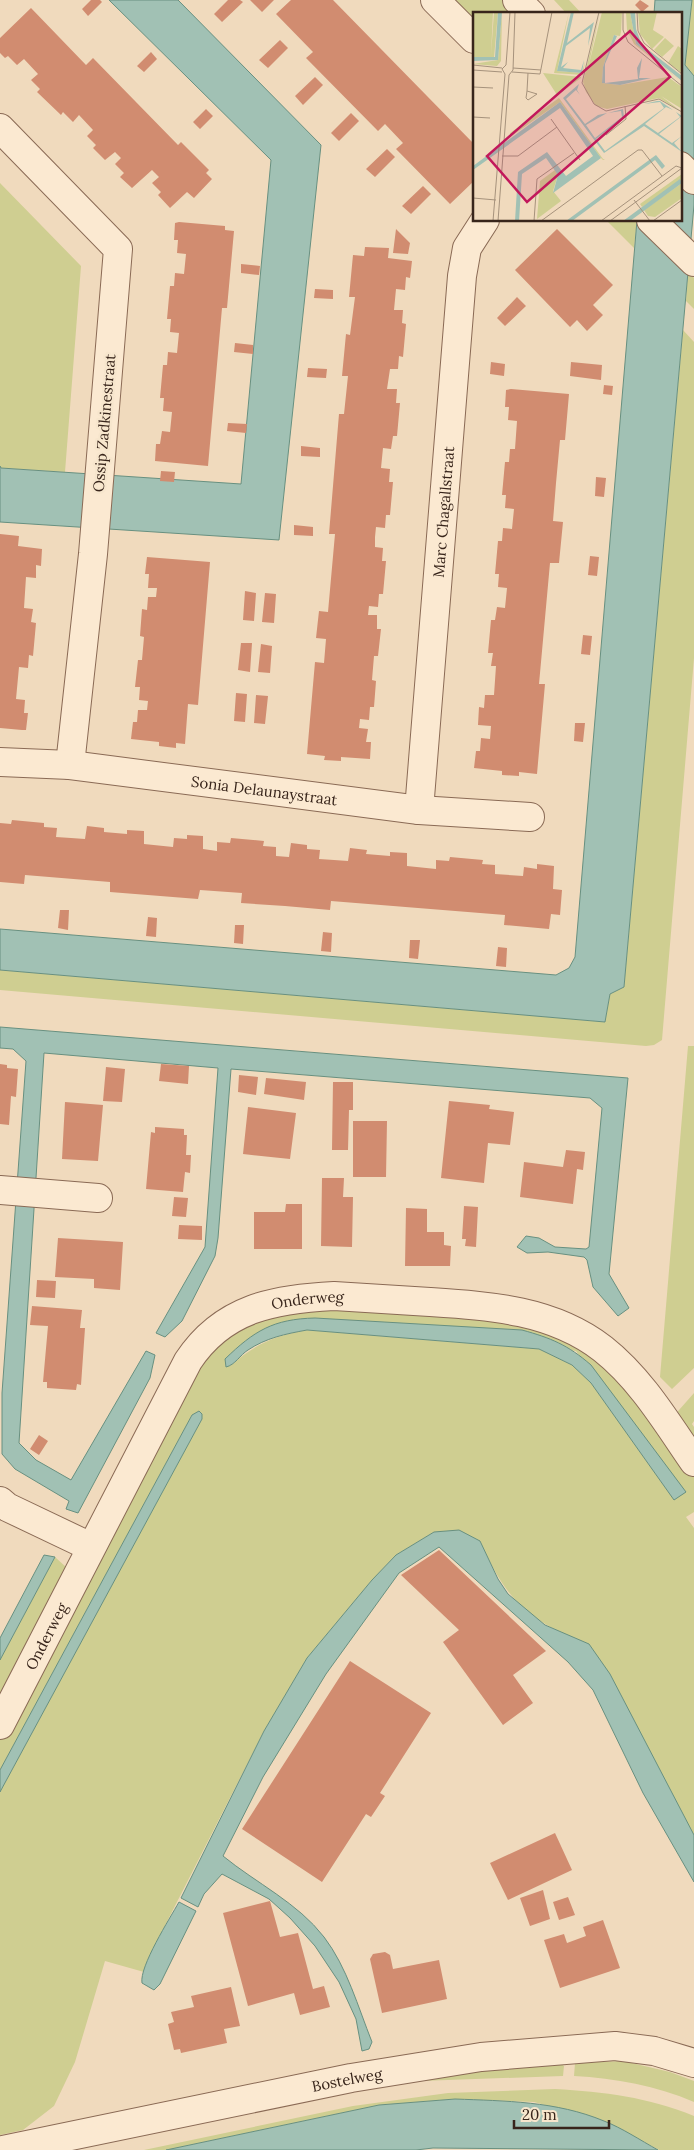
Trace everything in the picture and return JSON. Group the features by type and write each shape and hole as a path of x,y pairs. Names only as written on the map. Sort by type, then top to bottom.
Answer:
{"street":[{"path":"436,0 473,38"},
{"path":"517,0 529,12"},
{"name":"Ossip Zadkinestraat","path":"0,128 118,249 103,450 70,765"},
{"path":"682,168 694,180"},
{"name":"Marc Chagallstraat","path":"420,810 462,276 467,248 484,221"},
{"path":"652,221 694,262"},
{"name":"Sonia Delaunaystraat","path":"0,762 70,765 420,810 530,818"},
{"path":"1,1190 98,1198"},
{"name":"Onderweg","path":"0,1725 179,1377 197,1348 227,1321 255,1308 310,1298 334,1296 464,1304 524,1312 548,1319 586,1337 611,1356 635,1382 694,1462"},
{"path":"0,1501 7,1507 91,1547"},
{"name":"Bostelweg","path":"3,2150 332,2081 480,2057 615,2046 654,2051 694,2063"}],"shaded area":[{"path":"109,0 178,0 321,145 279,540 0,522 0,466 1,468 241,484 271,160"},
{"path":"453,0 505,0 516,12 473,12 473,20"},
{"path":"554,0 569,0 580,12 565,12"},
{"path":"655,0 692,0 685,65 694,76 694,205 624,987 610,994 605,1022 0,970 0,929 556,975 569,968 575,957 637,221 682,221 682,12 654,12"},
{"path":"692,0 694,0 694,76 685,65"},
{"path":"0,183 81,266 65,472 1,468 0,466"},
{"path":"607,221 637,221 634,248"},
{"path":"688,271 694,278 694,309 686,301"},
{"path":"683,330 694,342 694,658 662,1040 654,1045 646,1046 0,990 0,970 605,1022 610,994 624,987"},
{"path":"0,1027 628,1078 609,1274 629,1308 618,1316 593,1287 587,1260 584,1257 548,1252 527,1253 517,1247 526,1236 539,1238 555,1247 586,1249 589,1247 602,1108 590,1098 231,1069 215,1256 182,1321 165,1337 156,1333 205,1247 218,1068 44,1053 19,1443 36,1460 71,1480 146,1351 155,1355 150,1378 78,1513 66,1509 69,1501 15,1469 2,1454 2,1393 26,1061 13,1049 0,1048"},
{"path":"688,1046 694,1046 694,1368 672,1389 660,1377"},
{"path":"286,1308 436,1311 553,1331 612,1370 694,1477 694,1512 686,1517 694,1528 694,1835 564,1634 534,1617 512,1596 495,1572 480,1541 434,1532 396,1555 372,1580 307,1658 264,1731 150,1955 144,1972 105,1961 75,2062 54,2106 23,2130 0,2135 0,1792 202,1419 192,1415 0,1770 0,1738 198,1365 221,1339","holes":["315,1318 576,1351 674,1500 591,1383 572,1365 539,1349 307,1330 266,1342 248,1352 230,1366 225,1359"]},
{"path":"315,1318 522,1330 559,1343 575,1352 591,1365 686,1492 674,1500 591,1383 572,1365 539,1349 307,1330 262,1342 226,1367 225,1359 245,1341 265,1328 287,1321"},
{"path":"694,1393 694,1421 692,1424 694,1427 694,1449 672,1418"},
{"path":"199,1411 202,1414 202,1419 0,1792 0,1770 192,1415"},
{"path":"459,1530 480,1541 498,1579 508,1594 545,1625 589,1644 610,1674 694,1835 694,1882 643,1793 593,1690 568,1662 439,1547 399,1573 326,1674 263,1777 223,1856 302,1914 324,1937 346,1974 372,2042 369,2049 362,2051 356,2019 339,1982 315,1946 290,1918 269,1899 222,1874 204,1894 198,1907 181,1898 264,1731 307,1658 372,1580 396,1555 434,1532"},
{"path":"44,1555 55,1557 0,1660 0,1638"},
{"path":"55,1557 67,1568 0,1699 0,1660"},
{"path":"179,1902 196,1911 160,1984 154,1990 142,1983 142,1976 156,1942"},
{"path":"623,2061 670,2072 694,2081 694,2102 665,2091 636,2084 574,2076 575,2063"},
{"path":"561,2063 564,2066 563,2076 420,2081 478,2071"},
{"path":"555,2089 626,2096 660,2104 694,2116 694,2150 659,2150 604,2121 534,2102 455,2099 379,2105 166,2150 144,2150 353,2106 448,2093"},
{"path":"455,2099 530,2103 568,2109 611,2124 658,2150 433,2148 416,2150 166,2150 379,2105"}],"building":[{"path":"91,0 100,0 102,2 88,16 82,9"},
{"path":"228,0 240,0 243,2 222,22 214,14"},
{"path":"250,0 274,0 262,12"},
{"path":"291,0 333,0 473,143 473,182 450,204 396,149 403,143 385,124 378,131 306,58 313,52 276,14"},
{"path":"640,0 649,6 642,12 635,5"},
{"path":"31,8 86,65 93,58 178,145 181,142 209,170 206,173 212,179 194,198 187,192 170,208 158,195 161,192 152,183 159,177 152,170 132,188 120,177 124,173 115,164 121,158 115,152 105,160 93,148 96,145 87,136 93,130 79,115 73,122 63,112 61,115 37,92 40,89 31,80 38,74 24,59 17,65 8,56 5,58 0,53 0,38"},
{"path":"280,40 288,48 268,68 259,60"},
{"path":"151,52 157,59 144,72 137,66"},
{"path":"315,77 323,85 303,105 295,96"},
{"path":"206,109 213,116 200,129 193,122"},
{"path":"351,113 359,121 339,141 331,133"},
{"path":"387,149 395,157 375,177 366,169"},
{"path":"423,186 431,194 411,214 402,206"},
{"path":"175,223 225,226 225,230 234,231 227,308 222,308 208,466 155,461 156,444 160,444 162,431 170,432 172,412 163,411 164,398 160,398 163,365 167,365 168,352 177,353 179,333 170,332 171,319 167,319 170,286 174,286 175,273 184,274 186,254 177,253 178,240 174,240"},
{"path":"396,229 410,243 408,254 393,253"},
{"path":"557,229 613,285 593,305 603,315 587,331 577,320 570,327 515,270"},
{"path":"365,247 389,248 388,258 412,261 410,278 406,277 405,290 396,289 394,310 403,310 402,323 406,324 403,357 399,356 398,369 390,369 387,389 397,389 396,403 400,403 397,436 393,436 391,449 383,448 381,468 390,469 389,482 393,482 390,515 386,515 385,528 376,527 375,537 375,547 383,548 382,561 386,561 383,594 379,594 378,607 369,606 368,615 377,615 377,629 381,629 378,656 374,656 372,680 376,681 374,707 370,707 369,720 360,719 359,728 368,729 366,742 371,742 370,759 341,757 341,761 324,760 325,756 307,754 315,662 324,663 326,639 316,638 319,611 328,612 335,534 329,534 339,414 344,414 348,376 342,376 346,334 350,335 355,297 349,297 353,255 364,256"},
{"path":"241,264 260,266 259,275 241,273"},
{"path":"315,289 333,290 333,299 314,298"},
{"path":"517,297 526,306 505,326 497,318"},
{"path":"235,343 253,345 253,354 234,352"},
{"path":"491,362 505,364 504,376 490,374"},
{"path":"571,362 602,365 601,380 570,376"},
{"path":"308,368 327,369 326,378 307,377"},
{"path":"604,385 613,386 612,395 603,394"},
{"path":"506,390 569,394 565,440 560,440 553,521 563,522 559,563 550,563 539,684 545,684 537,774 519,772 519,776 502,775 502,771 474,768 476,751 480,751 481,738 490,739 491,726 478,725 479,707 484,708 485,695 494,695 496,666 491,666 493,653 488,653 491,620 495,620 497,607 505,608 507,588 498,587 499,574 495,574 498,541 502,541 503,528 512,529 514,509 505,508 506,495 502,495 505,462 509,462 510,449 515,449 517,421 508,420 509,407 505,407"},
{"path":"228,423 247,424 246,433 227,431"},
{"path":"301,446 320,448 320,457 301,456"},
{"path":"161,471 175,472 174,482 160,481"},
{"path":"596,477 606,478 604,497 595,496"},
{"path":"294,525 313,527 313,536 294,535"},
{"path":"0,534 19,536 18,546 42,549 41,566 36,565 36,578 26,577 24,608 33,609 31,622 36,623 33,656 29,655 28,668 19,667 16,699 25,700 24,713 28,713 26,730 0,728"},
{"path":"590,556 599,557 597,576 588,575"},
{"path":"147,557 210,562 198,705 188,704 185,744 176,743 176,748 159,746 159,742 131,739 133,722 137,722 138,710 147,710 148,701 139,700 140,687 135,687 138,660 142,660 144,637 140,636 142,609 147,610 148,597 156,597 157,588 148,588 149,574 145,574"},
{"path":"245,591 256,593 254,621 243,620"},
{"path":"265,593 276,594 274,623 262,622"},
{"path":"583,635 592,636 590,655 581,654"},
{"path":"241,643 252,643 250,672 238,670"},
{"path":"261,644 272,646 270,673 258,672"},
{"path":"236,693 247,694 245,722 234,721"},
{"path":"256,695 268,696 265,724 254,723"},
{"path":"575,723 585,723 583,742 574,741"},
{"path":"12,820 44,823 44,827 57,828 56,837 85,839 87,826 104,828 104,832 127,834 127,830 144,831 144,844 173,847 174,838 187,839 187,835 203,836 203,849 217,851 217,842 230,843 231,838 264,841 263,846 276,847 276,856 289,857 291,843 307,845 307,849 320,850 319,859 348,861 350,848 367,850 366,854 390,856 390,852 407,853 407,866 436,869 436,860 449,861 450,857 483,860 482,864 495,865 495,874 523,876 524,867 537,869 537,864 554,866 553,889 562,890 560,915 551,914 549,929 504,925 505,915 331,901 330,910 241,903 242,893 200,890 198,899 110,892 110,882 25,875 24,884 0,882 0,823 11,824"},
{"path":"60,910 69,910 68,930 58,928"},
{"path":"148,917 157,918 156,937 146,936"},
{"path":"235,925 244,925 243,944 234,943"},
{"path":"323,932 332,933 331,952 321,951"},
{"path":"410,940 420,940 418,959 409,958"},
{"path":"498,947 507,948 506,967 496,966"},
{"path":"0,1064 7,1065 7,1068 18,1069 16,1097 11,1096 9,1125 0,1124"},
{"path":"161,1064 189,1066 188,1084 159,1081"},
{"path":"106,1067 125,1069 122,1102 103,1101"},
{"path":"239,1075 258,1077 256,1095 238,1092"},
{"path":"266,1078 306,1082 304,1100 264,1094"},
{"path":"333,1082 353,1082 353,1110 349,1110 348,1150 332,1150"},
{"path":"449,1101 490,1105 489,1109 514,1112 510,1145 488,1143 484,1183 441,1178"},
{"path":"65,1102 103,1105 98,1161 62,1159"},
{"path":"248,1107 296,1113 290,1159 243,1154"},
{"path":"353,1121 387,1121 386,1177 353,1177"},
{"path":"155,1127 184,1129 184,1135 187,1135 186,1155 191,1155 190,1173 185,1172 183,1192 146,1189 151,1132 155,1133"},
{"path":"566,1150 585,1152 583,1170 577,1169 573,1204 520,1197 524,1162 563,1167"},
{"path":"322,1178 344,1178 343,1197 353,1197 352,1247 321,1246"},
{"path":"174,1197 188,1198 186,1217 172,1216"},
{"path":"286,1204 302,1204 302,1249 254,1249 254,1212 285,1212"},
{"path":"464,1206 478,1207 476,1247 465,1246 466,1239 462,1239"},
{"path":"406,1208 427,1209 427,1232 444,1232 444,1245 451,1246 450,1266 405,1266"},
{"path":"179,1225 202,1226 202,1240 178,1239"},
{"path":"58,1238 123,1242 120,1290 94,1288 94,1279 55,1277"},
{"path":"37,1280 56,1281 55,1298 36,1297"},
{"path":"32,1306 82,1310 80,1328 85,1328 81,1385 77,1384 76,1390 47,1388 47,1382 43,1382 48,1326 30,1325"},
{"path":"39,1435 48,1441 39,1455 30,1449"},
{"path":"439,1550 546,1651 513,1675 533,1703 503,1725 443,1642 459,1630 401,1575"},
{"path":"350,1661 431,1713 380,1793 385,1796 371,1817 366,1814 322,1882 242,1829"},
{"path":"555,1833 572,1870 508,1900 490,1863"},
{"path":"543,1890 550,1919 530,1926 520,1898"},
{"path":"568,1897 575,1915 559,1920 553,1902"},
{"path":"270,1901 280,1937 298,1933 313,1989 324,1986 330,2007 300,2015 294,1993 248,2006 223,1913"},
{"path":"603,1920 620,1968 560,1988 544,1940 564,1934 567,1943 586,1936 583,1927"},
{"path":"385,1952 390,1955 393,1969 439,1960 447,1999 382,2013 370,1959 373,1954"},
{"path":"231,1987 240,2026 224,2029 227,2043 181,2053 180,2049 174,2050 168,2024 174,2022 171,2012 194,2007 191,1996"}]}
